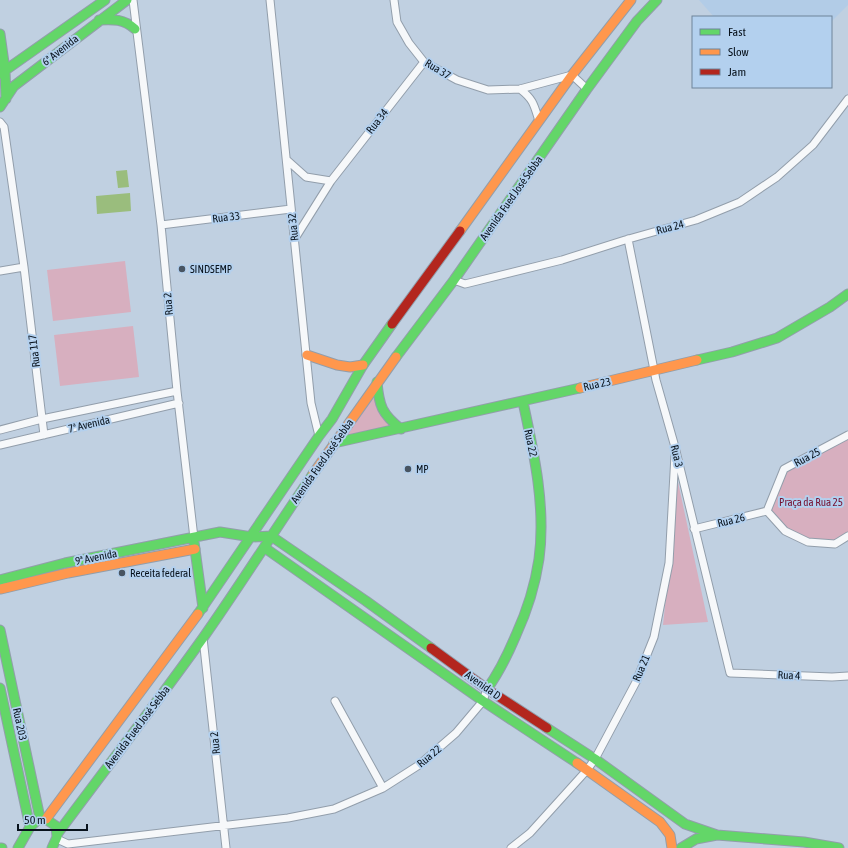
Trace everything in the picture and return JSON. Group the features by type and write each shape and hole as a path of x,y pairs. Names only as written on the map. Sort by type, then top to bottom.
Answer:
{"main road":[{"name":"6ª Avenida","path":"2,72 105,0"},
{"name":"6ª Avenida","path":"0,107 14,86 127,0"},
{"name":"Avenida Fued José Sebba","path":"18,848 22,838 32,823 43,819 203,608 332,419 363,365 572,75 631,0"},
{"name":"Avenida Fued José Sebba","path":"52,848 57,836 203,638 265,548 271,536 334,443 454,280 637,21 657,0"},
{"path":"99,20 116,19 129,23 135,29"},
{"path":"0,34 2,72 6,99"},
{"path":"2,72 14,86"},
{"name":"Rua 23","path":"334,443 523,402 732,352 777,338 830,308 848,294"},
{"path":"307,354 337,365 350,367 363,365"},
{"path":"378,382 380,407 386,416 401,429"},
{"name":"Rua 22","path":"487,689 494,681 517,634 529,602 539,559 541,521 535,461 523,402"},
{"path":"332,419 345,429"},
{"path":"319,436 334,443"},
{"name":"9ª Avenida","path":"0,586 65,563 220,532 252,537"},
{"path":"252,537 271,536"},
{"name":"Avenida D","path":"271,536 366,601 487,689 595,759 685,824 717,835"},
{"name":"Rua 2","path":"194,538 203,608"},
{"name":"Avenida D","path":"265,548 483,701 587,770 660,822 670,835 672,848"},
{"name":"9ª Avenida","path":"0,586 195,549"},
{"name":"Rua 203","path":"0,630 43,819"},
{"name":"Rua 203","path":"0,688 30,827"},
{"path":"43,819 56,826 57,836"},
{"path":"681,848 696,839 717,835 804,842 839,848"}],"street":[{"name":"Rua 2","path":"133,0 135,29 138,38 145,105 161,225 177,391 194,538"},
{"name":"Rua 32","path":"270,0 311,402 319,436"},
{"name":"Rua 37","path":"394,0 397,22 409,43 424,62 457,80 488,90 520,89 572,75"},
{"name":"Rua 34","path":"294,240 331,181 424,62"},
{"path":"572,75 588,89"},
{"path":"520,89 530,97 539,121"},
{"name":"Rua 24","path":"454,280 465,284 562,260 628,239 696,220 740,202 777,177 812,145 848,99"},
{"name":"Rua 117","path":"0,122 4,126 24,267 44,434"},
{"path":"287,160 306,177 331,181"},
{"name":"Rua 33","path":"161,225 291,209"},
{"name":"Rua 3","path":"628,239 654,370 675,447 730,673"},
{"path":"0,272 24,267"},
{"name":"7ª Avenida","path":"0,430 177,391"},
{"name":"7ª Avenida","path":"0,445 179,403"},
{"name":"Rua 25","path":"767,511 784,469 848,435"},
{"name":"Rua 21","path":"511,848 530,833 587,770 595,759 636,682 654,636 669,563 675,447"},
{"path":"767,511 785,531 808,542 835,544 848,536"},
{"name":"Rua 26","path":"694,529 767,511"},
{"path":"359,613 366,601"},
{"name":"Rua 2","path":"203,638 226,848"},
{"name":"Rua 4","path":"730,673 832,677 848,676"},
{"name":"Rua 22","path":"57,836 68,844 224,827 288,818 334,808 383,788 419,765 456,733 483,701 487,689"},
{"path":"335,701 383,788"}],"shaded area":[{"path":"699,0 848,0 848,5 832,21 832,16 713,16"},
{"path":"127,170 129,187 118,188 116,171"},
{"path":"130,193 131,211 97,214 96,196"}],"green space":[{"path":"125,261 131,312 53,321 47,270"},
{"path":"133,326 139,377 60,386 54,335"},
{"path":"372,396 391,429 343,439"},
{"name":"Praça da Rua 25","path":"848,431 848,536 835,544 808,542 785,531 767,511 784,469"},
{"path":"678,482 708,622 663,625"}],"traffic: fast":[{"path":"0,74 105,0"},
{"path":"0,107 14,86 127,0"},
{"path":"396,357 454,280 587,89 637,21 657,0"},
{"path":"99,20 118,20 127,23 135,29"},
{"path":"0,34 5,70 6,99"},
{"path":"697,360 732,352 777,338 830,307 848,294"},
{"path":"198,614 332,419 363,365 392,324"},
{"path":"377,382 380,403 383,409 390,419 401,429"},
{"path":"334,443 580,388"},
{"path":"487,689 503,663 524,617 533,589 539,559 541,520 538,480 523,402"},
{"path":"58,833 203,638 313,474"},
{"path":"0,580 65,563 220,532 252,537 271,536 366,601 431,648"},
{"path":"194,542 203,608"},
{"path":"265,548 483,701 577,763"},
{"path":"0,630 40,818"},
{"path":"0,688 30,827"},
{"path":"547,728 595,759 685,824 717,835"},
{"path":"18,848 30,827 40,818 47,820 56,826 57,837 52,848"},
{"path":"681,848 696,839 717,835 804,842 839,848"}],"traffic: slow":[{"path":"460,231 572,75 631,0"},
{"path":"307,355 337,365 350,367 363,365"},
{"path":"313,474 396,357"},
{"path":"580,388 697,360"},
{"path":"1,589 68,573 195,549"},
{"path":"46,819 198,614"},
{"path":"577,763 660,822 670,835 672,848"}],"traffic: jam":[{"path":"392,324 460,231"},
{"path":"431,648 487,689 547,728"}],"place":[{"name":"SINDSEMP","path":"182,269"},
{"name":"MP","path":"408,469"},
{"name":"Receita federal","path":"122,573"}]}
